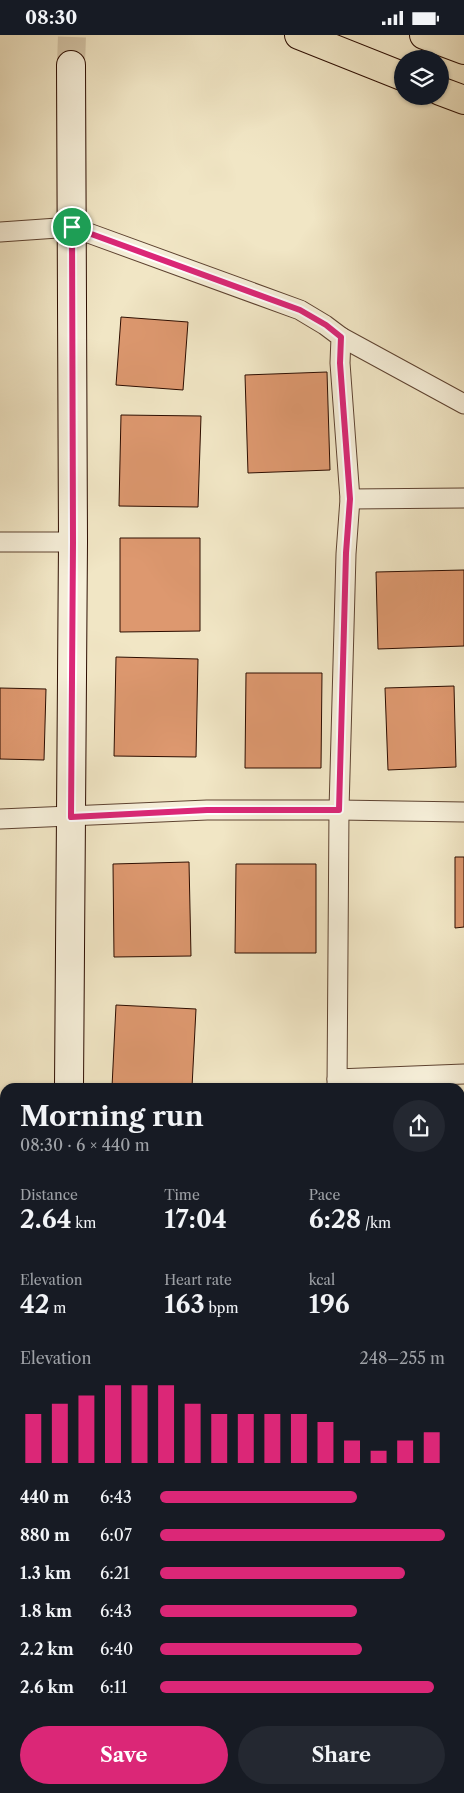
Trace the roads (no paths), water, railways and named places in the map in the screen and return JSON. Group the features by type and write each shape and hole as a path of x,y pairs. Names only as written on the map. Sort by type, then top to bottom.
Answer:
{"highway":[{"path":"299,35 394,73"},
{"path":"424,35 464,50"},
{"path":"449,94 464,100"}],"street":[{"path":"69,1083 73,542 72,65"},
{"path":"0,232 72,227 300,310 326,325 341,337 464,404"},
{"path":"341,337 340,363 350,499 346,553 339,810 337,1083 464,1074"},
{"path":"350,499 464,498"},
{"path":"0,542 73,542"},
{"path":"0,819 207,810 464,812"}],"tunnel":[{"path":"71,65 72,35"}]}
